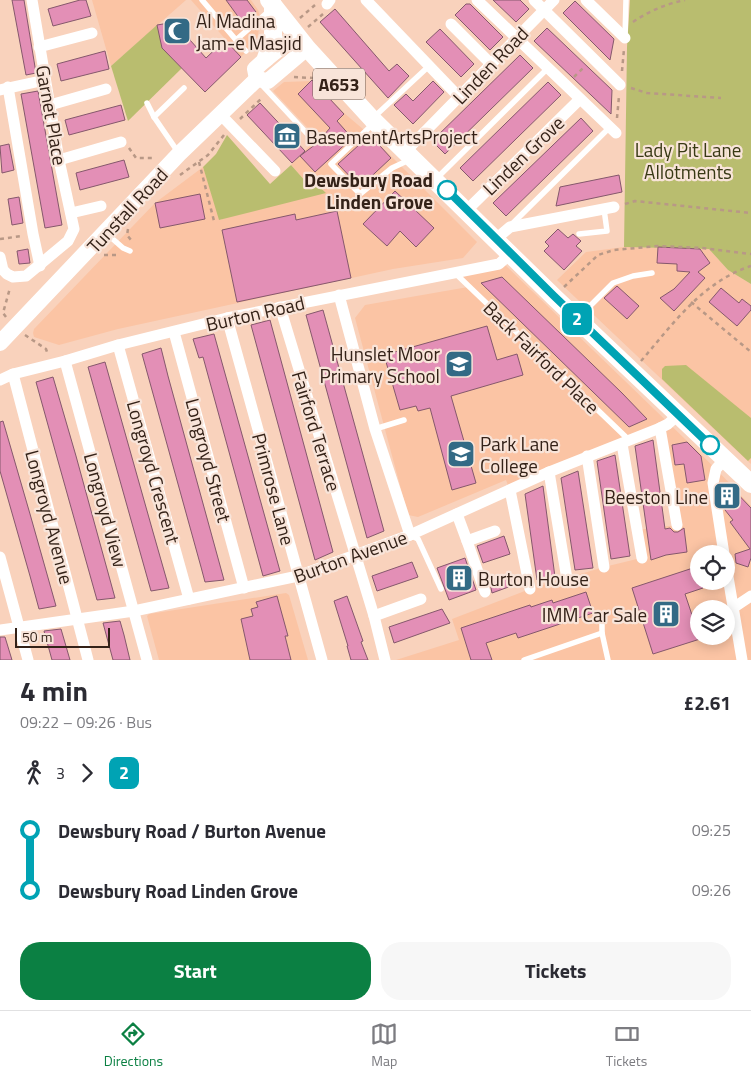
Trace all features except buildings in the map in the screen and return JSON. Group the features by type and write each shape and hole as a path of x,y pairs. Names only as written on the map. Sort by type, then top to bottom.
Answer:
{"main road":[{"name":"A653","path":"271,3 303,32 374,120 577,319 751,484"},
{"path":"266,58 273,38 271,3"}],"street":[{"name":"Garnet Place","path":"32,0 59,160 74,229"},
{"path":"366,0 459,97"},
{"path":"477,0 613,130"},
{"path":"534,0 620,85"},
{"name":"Linden Road","path":"409,155 423,133 554,0"},
{"path":"586,0 625,32"},
{"path":"451,24 491,64"},
{"name":"Tunstall Road","path":"256,79 255,69 266,58 303,32"},
{"name":"Tunstall Road","path":"256,79 268,81 303,32"},
{"path":"40,47 92,33"},
{"name":"Tunstall Road","path":"0,343 106,233 170,174 180,154 256,79"},
{"path":"40,266 4,89 45,80"},
{"path":"50,105 106,89"},
{"name":"Linden Grove","path":"467,210 580,99"},
{"path":"220,114 275,171"},
{"path":"59,160 121,142"},
{"name":"Tunstall Road","path":"71,213 101,206"},
{"path":"496,239 510,227 609,208"},
{"name":"Tunstall Road","path":"0,257 2,270 13,277 26,276 68,241 74,229"},
{"name":"Burton Road","path":"0,380 12,374 65,361 118,344 228,318 499,264 510,254"},
{"path":"339,295 375,429 410,535"},
{"name":"Fairford Terrace","path":"280,307 354,556 374,616 385,660"},
{"name":"Primrose Lane","path":"228,318 322,660"},
{"name":"Longroyd Street","path":"174,332 244,588"},
{"name":"Longroyd Crescent","path":"118,344 190,599"},
{"name":"Longroyd View","path":"65,361 147,660"},
{"name":"Longroyd Avenue","path":"12,374 88,660"},
{"name":"Burton Avenue","path":"0,630 134,611 298,576 410,535 549,472 660,428 668,424 678,414"},
{"path":"660,428 677,525"},
{"path":"626,442 642,558"},
{"path":"587,456 604,567"},
{"path":"723,545 713,483 716,469 725,459"},
{"path":"549,472 566,579"},
{"path":"510,490 530,589"},
{"path":"457,514 485,592"},
{"path":"467,541 495,531"},
{"path":"0,557 28,660"},
{"path":"735,607 751,596"},
{"path":"374,616 421,599"},
{"path":"735,620 742,660"}],"lane":[{"path":"202,0 246,52"},
{"path":"625,32 626,0"},
{"path":"236,40 267,14 271,3"},
{"path":"409,155 360,194 331,164 429,66"},
{"path":"436,180 548,68"},
{"path":"256,79 313,140"},
{"path":"154,117 184,88"},
{"path":"147,103 154,117 180,154"},
{"path":"510,227 613,130"},
{"path":"579,234 607,231 609,208"},
{"path":"106,233 123,248 130,251"},
{"name":"Back Fairford Place","path":"456,273 626,442"},
{"path":"577,319 613,283 633,276 652,273"},
{"path":"375,429 404,420"},
{"path":"410,535 418,539 441,589"},
{"path":"602,622 602,633 608,660"},
{"path":"524,660 602,633"}],"path":[{"path":"625,32 645,14 670,3 685,0"},
{"path":"319,1 328,2 327,11 303,32 319,1"},
{"path":"566,86 593,58"},
{"path":"620,85 647,93 721,98"},
{"path":"121,142 132,151 136,158 152,158 170,174 199,162 208,155 233,126 268,92"},
{"path":"199,162 214,221"},
{"path":"609,208 636,201 751,213"},
{"path":"98,257 106,254 116,256 131,240 127,235 133,222"},
{"path":"0,240 33,234"},
{"path":"554,296 598,255 614,250 658,246 702,248 751,254"},
{"path":"632,371 691,302 710,286 741,269 751,266"},
{"path":"691,302 751,352"},
{"path":"23,334 29,328"}],"shaded area":[{"path":"92,0 186,0 111,66"},
{"path":"191,0 251,0 258,10 261,20 257,39 241,57"},
{"path":"313,81 477,242 463,258 393,269 118,329 59,345 34,337 34,329 155,203 203,167 220,220 307,183 291,165 317,138 273,91 284,82"},
{"path":"624,247 709,249 728,270 751,284 751,464 557,280 586,252"},
{"path":"502,262 716,469 751,506 751,660 396,660 459,640 452,619 530,589 641,558 637,530 677,525 660,429 510,490 506,480 418,517 408,515 355,318 365,305 468,287 455,273"},
{"path":"286,593 289,595 308,660 159,660 147,616 149,614"}],"green space":[{"name":"Lady Pit Lane Allotments","path":"630,0 751,0 751,284 728,270 709,249 624,247 627,47"},
{"path":"157,25 182,68 128,121 111,66"},
{"path":"227,135 270,184 291,165 307,183 312,180 326,193 219,220 203,167 216,154"},
{"path":"686,365 751,418 751,458 748,461 662,379 662,369 665,366"}],"bus line":[{"name":"2","path":"447,190 554,296 710,445"}],"place":[{"name":"Al Madina Jam-e Masjid","path":"177,31"},
{"name":"BasementArtsProject","path":"287,136"},
{"name":"Dewsbury Road Linden Grove","path":"447,190"},
{"name":"Hunslet Moor Primary School","path":"459,364"},
{"name":"Park Lane College","path":"461,454"},
{"name":"Beeston Line","path":"727,496"},
{"name":"Burton House","path":"459,578"},
{"name":"IMM Car Sale","path":"666,614"}]}
